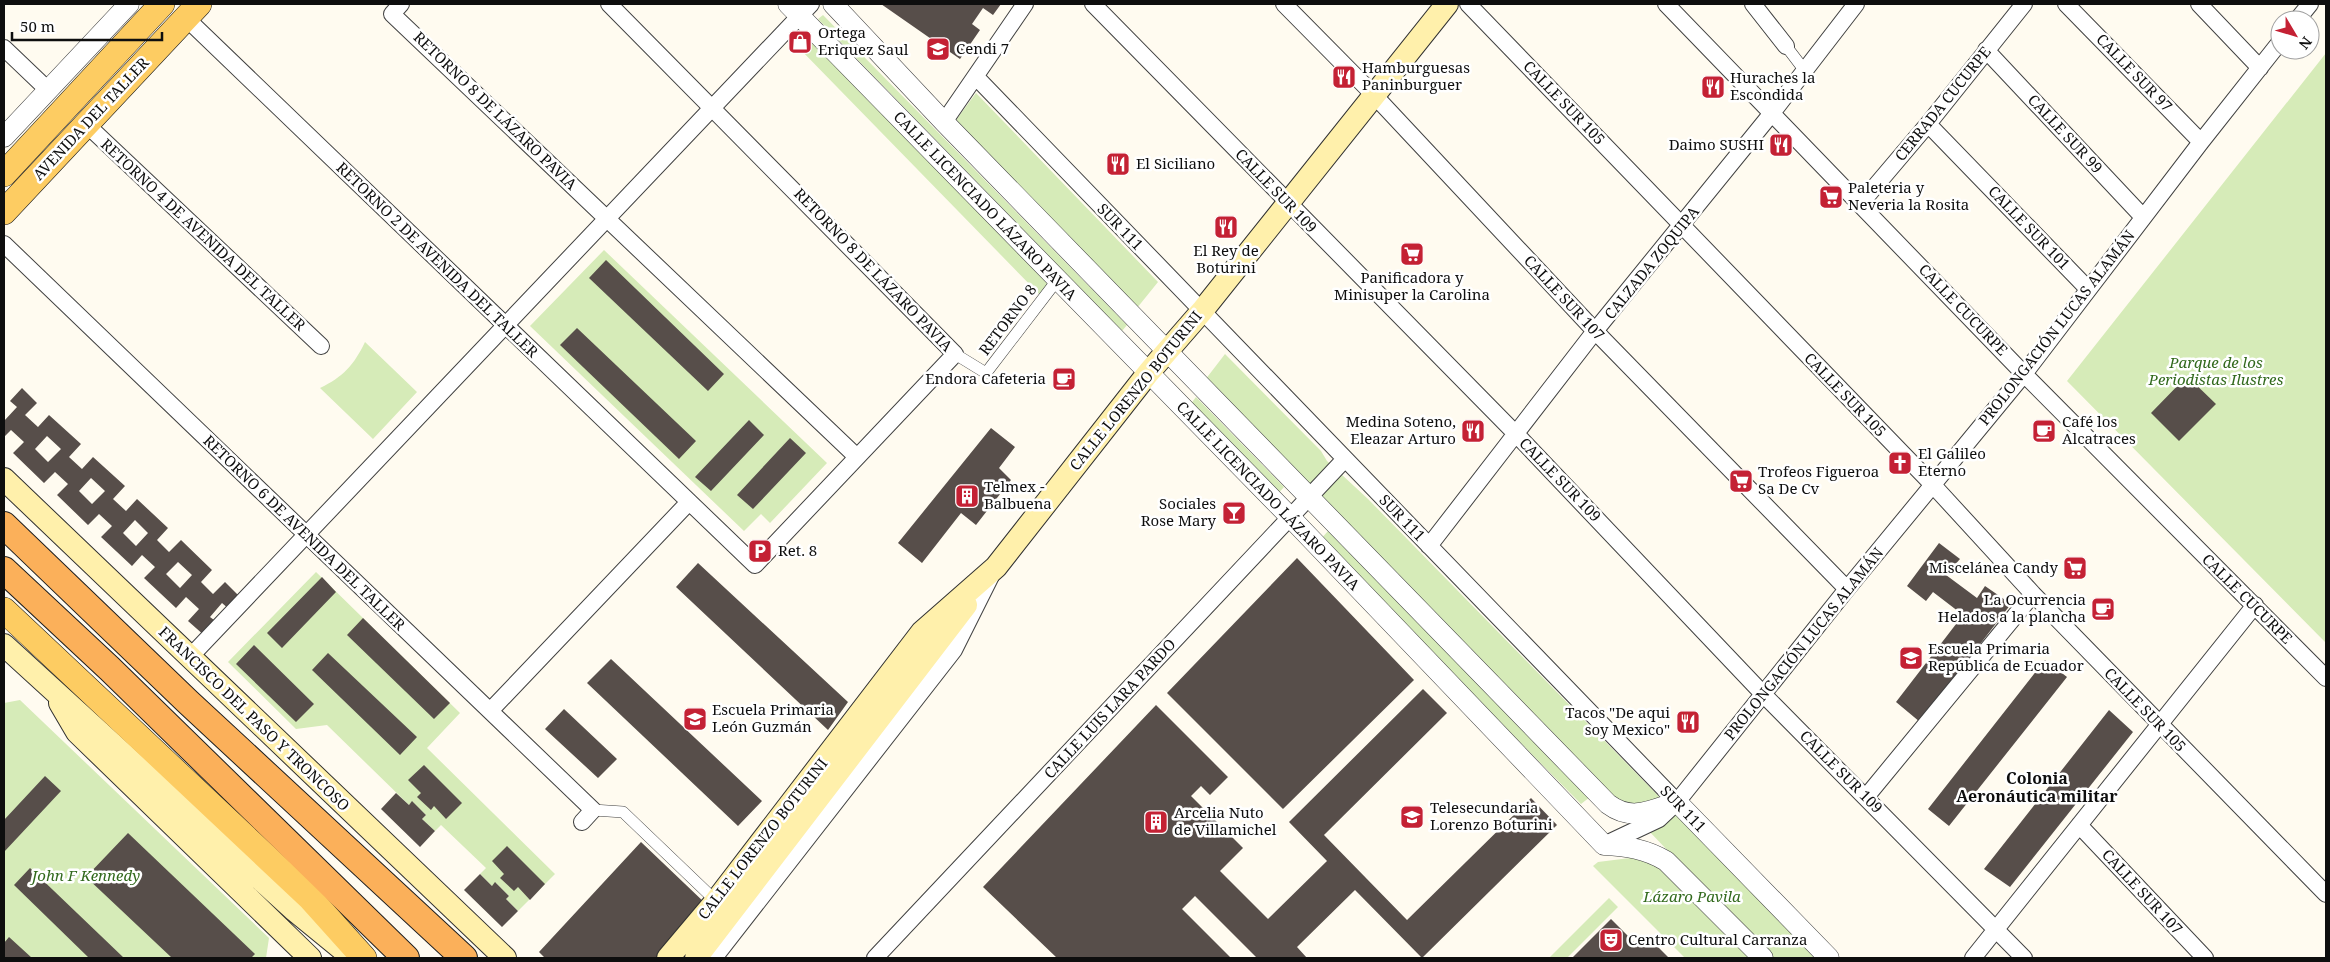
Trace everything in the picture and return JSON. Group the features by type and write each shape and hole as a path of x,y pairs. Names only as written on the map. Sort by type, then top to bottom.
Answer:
{"highway":[{"name":"FRANCISCO DEL PASO Y TRONCOSO","path":"4,525 188,702 464,958"},
{"path":"4,570 110,669 406,958"}],"main road":[{"name":"AVENIDA DEL TALLER","path":"4,174 162,4"},
{"name":"CALLE LORENZO BOTURINI","path":"668,958 716,901 922,632 996,567 1149,372 1202,311 1373,94 1447,4"},
{"name":"AVENIDA DEL TALLER","path":"4,212 192,11"},
{"name":"FRANCISCO DEL PASO Y TRONCOSO","path":"4,479 505,958"},
{"path":"696,958 996,567"},
{"path":"4,610 310,898 364,958"},
{"path":"4,645 293,909 353,958"},
{"path":"49,685 77,732 310,958"}],"street":[{"path":"4,137 129,4"},
{"name":"RETORNO 8 DE LÁZARO PAVIA","path":"401,4 392,14 857,457"},
{"name":"RETORNO 8 DE LÁZARO PAVIA","path":"609,4 955,354 755,565"},
{"name":"CALLE LICENCIADO LÁZARO PAVIA","path":"833,4 944,122 1608,804 1619,812 1630,815 1677,802"},
{"path":"944,122 1025,4"},
{"name":"CALLE SUR 109","path":"1093,4 1516,434 1764,695 1866,796 2024,958"},
{"name":"CALLE SUR 107","path":"1284,4 1373,94 1595,331 1847,589"},
{"name":"CALLE SUR 105","path":"1468,4 1932,484 2033,594 2326,894"},
{"name":"CALLE CUCURPE","path":"1666,4 2024,374 2326,678"},
{"path":"1753,4 1805,71"},
{"name":"CERRADA CUCURPE","path":"1860,203 1928,124 2024,4"},
{"name":"CALLE SUR 97","path":"2066,4 2201,142"},
{"path":"2199,4 2260,68"},
{"name":"CALZADA ZOQUIPA","path":"1430,546 1595,331 1682,226 1805,71 1848,7"},
{"path":"190,657 712,107 800,8"},
{"name":"CALLE LICENCIADO LÁZARO PAVIA","path":"800,8 1058,279 1291,518 1604,845"},
{"name":"RETORNO 2 DE AVENIDA DEL TALLER","path":"192,11 505,325 755,565"},
{"path":"4,48 48,90"},
{"name":"CALLE SUR 99","path":"1986,50 2143,218"},
{"name":"PROLONGACIÓN LUCAS ALAMÁN","path":"1604,845 1659,819 1677,802 1932,484 2024,374 2201,142 2270,55"},
{"name":"SUR 111","path":"976,77 1829,958"},
{"name":"RETORNO 4 DE AVENIDA DEL TALLER","path":"86,124 321,346"},
{"name":"CALLE SUR 101","path":"1928,124 2088,289"},
{"name":"RETORNO 6 DE AVENIDA DEL TALLER","path":"4,244 490,711 587,816"},
{"name":"RETORNO 8","path":"955,354 986,374 1058,279"},
{"name":"CALLE LUIS LARA PARDO","path":"875,958 1345,459"},
{"path":"490,711 689,502"},
{"path":"714,958 954,650 996,567"},
{"path":"1866,796 2033,594"},
{"path":"1973,958 1998,930 2255,605"},
{"path":"587,816 623,812 716,901"},
{"name":"CALLE SUR 107","path":"2079,826 2205,958"},
{"path":"1604,845 1626,846 1651,852 1666,861 1763,958"}],"green space":[{"path":"823,15 1127,325 1122,331 818,19"},
{"path":"810,32 1048,284 1039,294 797,46"},
{"name":"Parque de los Periodistas Ilustres","path":"2326,53 2326,643 2067,381"},
{"path":"976,93 1158,282 1137,308 956,120"},
{"path":"604,250 827,463 770,523 761,514 744,531 530,326"},
{"path":"365,342 417,392 373,439 320,388 341,375 352,364"},
{"name":"Lázaro Pavila","path":"1225,354 1321,451 1327,461 1368,499 1817,958 1685,958 1593,866 1598,862 1670,853 1623,804 1614,801 1205,380"},
{"path":"1196,397 1284,487 1277,495 1190,405"},
{"path":"1328,531 1590,797 1581,804 1320,540"},
{"path":"316,572 460,713 427,748 555,874 518,911 506,899 509,896 496,883 492,886 480,874 486,868 441,825 435,831 422,819 426,815 412,802 409,805 327,725 296,729 228,662"},
{"name":"John F Kennedy","path":"20,700 269,938 266,958 4,958 4,703"},
{"path":"1609,898 1618,907 1567,958 1549,958"}],"building":[{"name":"Cendi 7","path":"881,4 1001,4 993,15 983,8 972,24 980,30 960,59"},
{"path":"606,260 724,374 708,391 589,278"},
{"path":"577,328 696,441 679,459 560,345"},
{"path":"2187,376 2216,404 2179,441 2151,413"},
{"path":"22,388 37,403 25,415 38,427 49,415 81,444 69,457 82,469 93,457 125,486 113,499 126,511 137,499 168,528 157,540 169,552 181,540 212,570 201,582 213,594 225,582 241,598 230,610 222,603 210,617 218,623 205,636 188,621 199,609 186,597 176,608 144,578 155,567 142,555 132,566 101,537 112,526 99,514 88,525 57,495 68,484 55,472 44,483 13,453 24,442 11,430 4,437 4,421 17,407 10,401","holes":["47,436 61,449 48,462 35,449","91,478 105,491 92,504 79,491","135,520 148,533 136,546 123,533","178,562 192,575 180,588 166,574"]},
{"path":"749,420 764,435 711,491 695,477"},
{"name":"Telmex - Balbuena","path":"991,428 1015,447 999,468 1011,480 976,525 961,513 922,563 898,543"},
{"path":"790,438 806,453 753,509 737,495"},
{"name":"Escuela Primaria República de Ecuador","path":"1939,543 1960,559 1946,575 1977,598 1985,586 2011,604 1920,722 1896,702 1963,615 1933,592 1926,601 1907,586"},
{"path":"1297,558 1414,680 1283,809 1167,693"},
{"path":"698,563 848,702 828,730 676,587"},
{"path":"322,577 336,592 282,648 267,633"},
{"path":"363,618 450,703 434,719 347,635"},
{"path":"254,645 314,704 296,722 236,664"},
{"path":"328,653 417,737 400,755 312,670"},
{"path":"611,659 762,801 738,826 587,683"},
{"path":"2045,660 2067,677 1949,826 1928,809"},
{"path":"1423,689 1447,713 1324,835 1407,920 1531,798 1557,825 1422,958 1355,890 1297,947 1307,958 1257,958 1195,896 1182,909 1231,958 1057,958 983,887 1156,705 1228,777 1210,795 1201,786 1191,796 1243,848 1220,871 1268,919 1327,861 1289,822"},
{"path":"564,709 617,759 598,778 545,729"},
{"path":"2109,710 2133,732 2010,887 1984,869"},
{"path":"424,765 462,803 446,819 434,806 431,810 417,797 421,793 408,780"},
{"path":"45,776 61,791 4,852 4,820"},
{"path":"396,793 409,805 412,801 426,815 422,819 435,831 420,847 381,809"},
{"path":"128,833 255,954 251,958 172,958 86,877"},
{"path":"641,842 706,904 656,958 545,958 539,952"},
{"path":"507,846 545,884 530,900 518,887 514,891 500,878 504,874 492,861"},
{"path":"30,868 124,958 89,958 14,885"},
{"path":"480,874 492,886 495,882 509,896 506,899 518,911 502,927 464,890"},
{"name":"Centro Cultural Carranza","path":"1611,919 1637,945 1646,935 1669,958 1572,958"},
{"path":"9,937 32,958 4,958 4,943"}],"place":[{"name":"Ortega Eriquez Saul","path":"800,42"},
{"name":"Cendi 7","path":"938,49"},
{"name":"Hamburguesas Paninburguer","path":"1344,77"},
{"name":"Huraches la Escondida","path":"1713,87"},
{"name":"Daimo SUSHI","path":"1781,145"},
{"name":"El Siciliano","path":"1118,164"},
{"name":"Paleteria y Neveria la Rosita","path":"1831,197"},
{"name":"El Rey de Boturini","path":"1226,227"},
{"name":"Panificadora y Minisuper la Carolina","path":"1412,254"},
{"name":"Endora Cafeteria","path":"1064,379"},
{"name":"Medina Soteno, Eleazar Arturo","path":"1473,431"},
{"name":"Café los Alcatraces","path":"2044,431"},
{"name":"El Galileo Eterno","path":"1900,463"},
{"name":"Trofeos Figueroa Sa De Cv","path":"1741,481"},
{"name":"Telmex - Balbuena","path":"967,496"},
{"name":"Sociales Rose Mary","path":"1234,513"},
{"name":"Ret. 8","path":"760,551"},
{"name":"Miscelánea Candy","path":"2075,568"},
{"name":"La Ocurrencia Helados a la plancha","path":"2103,609"},
{"name":"Escuela Primaria República de Ecuador","path":"1911,658"},
{"name":"Escuela Primaria León Guzmán","path":"695,719"},
{"name":"Tacos \"De aqui soy Mexico\"","path":"1688,722"},
{"name":"Telesecundaria Lorenzo Boturini","path":"1412,817"},
{"name":"Arcelia Nuto de Villamichel","path":"1156,822"},
{"name":"Centro Cultural Carranza","path":"1611,940"}],"district":[{"name":"Colonia Aeronáutica militar","path":"2037,787"}]}
